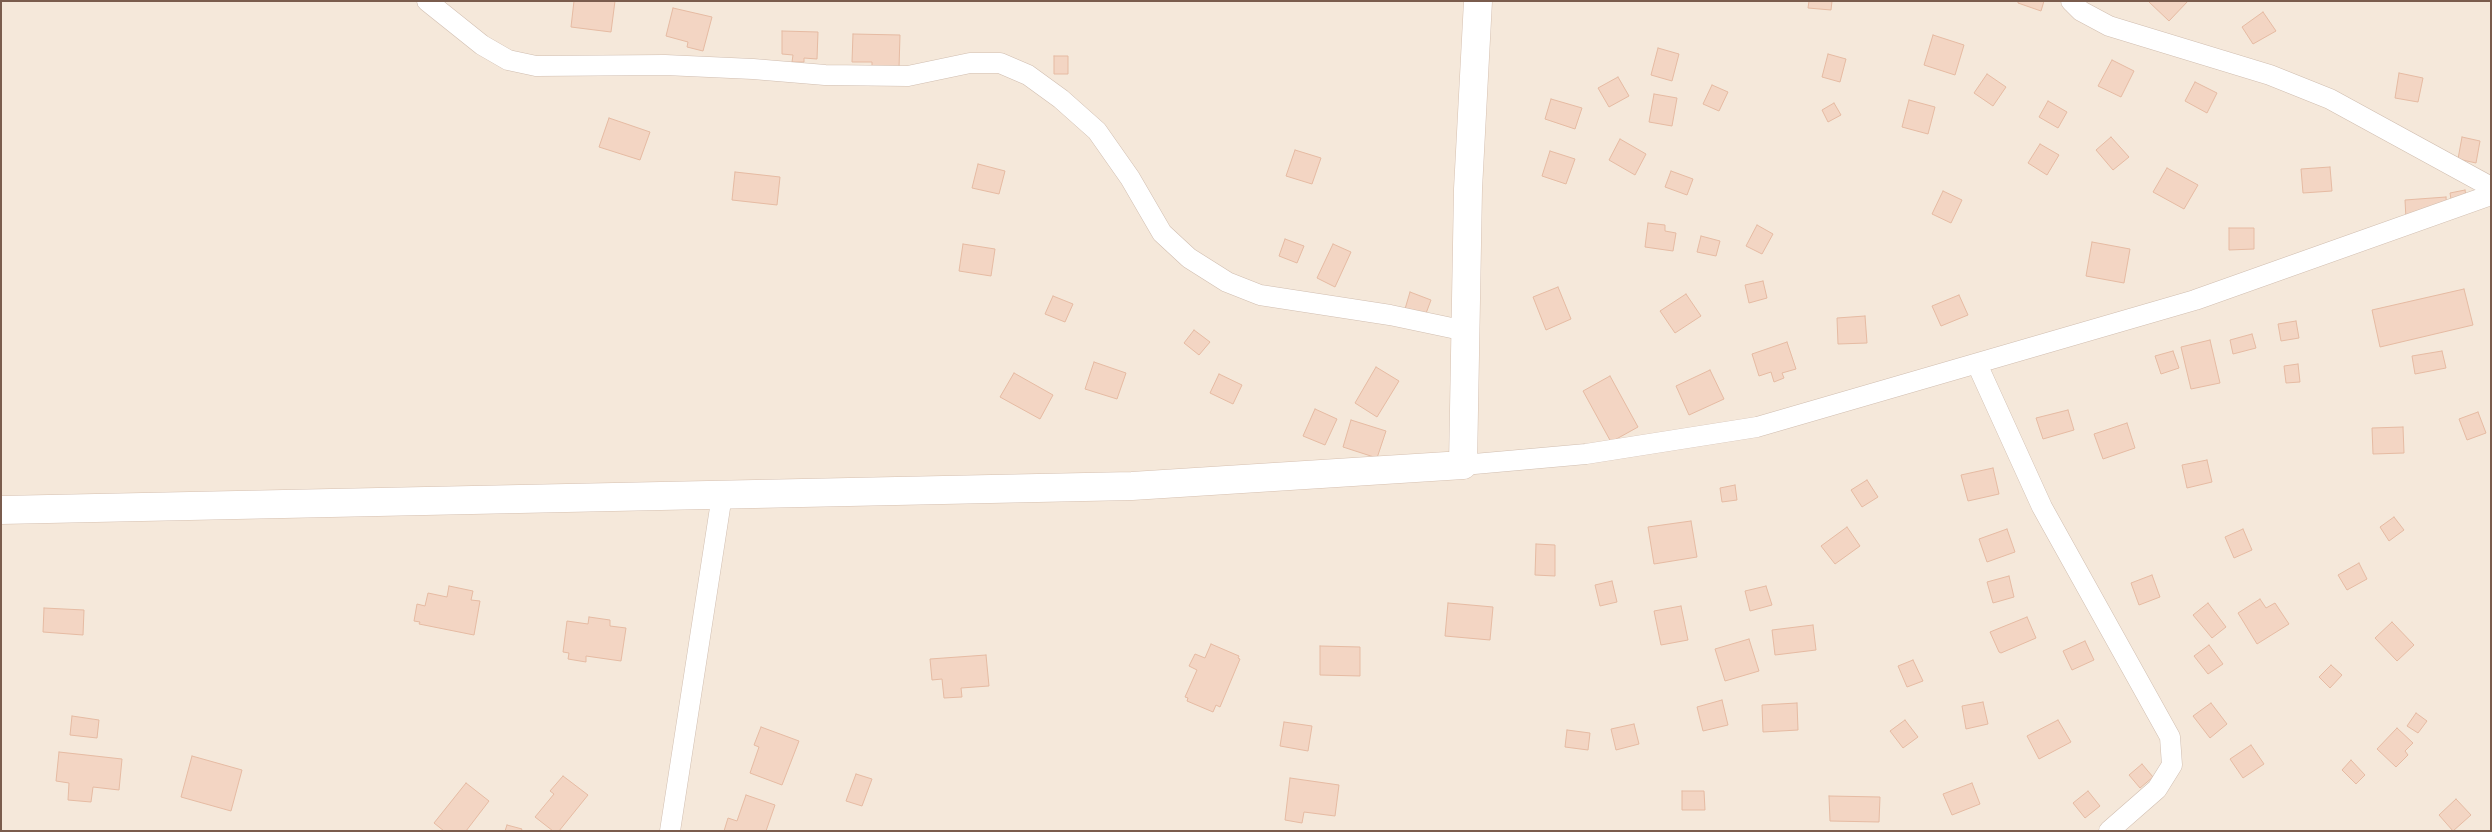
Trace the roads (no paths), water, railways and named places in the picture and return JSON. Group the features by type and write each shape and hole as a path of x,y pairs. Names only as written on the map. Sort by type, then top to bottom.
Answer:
{"street":[{"path":"427,1 482,45 508,60 536,66 665,65 825,75 908,76 970,63 1000,63 1028,75 1061,99 1097,131 1130,178 1162,233 1189,258 1227,282 1260,295 1390,315 1466,331"},
{"path":"1463,465 1468,189 1478,1"},
{"path":"2071,1 2081,11 2109,26 2270,75 2330,99 2491,187"},
{"path":"1,510 1132,486 1463,465 1586,454 1757,427 2195,300 2491,195"},
{"path":"1977,364 2042,508 2170,737 2172,765 2157,789 2110,831"},
{"path":"670,831 722,495"}]}
